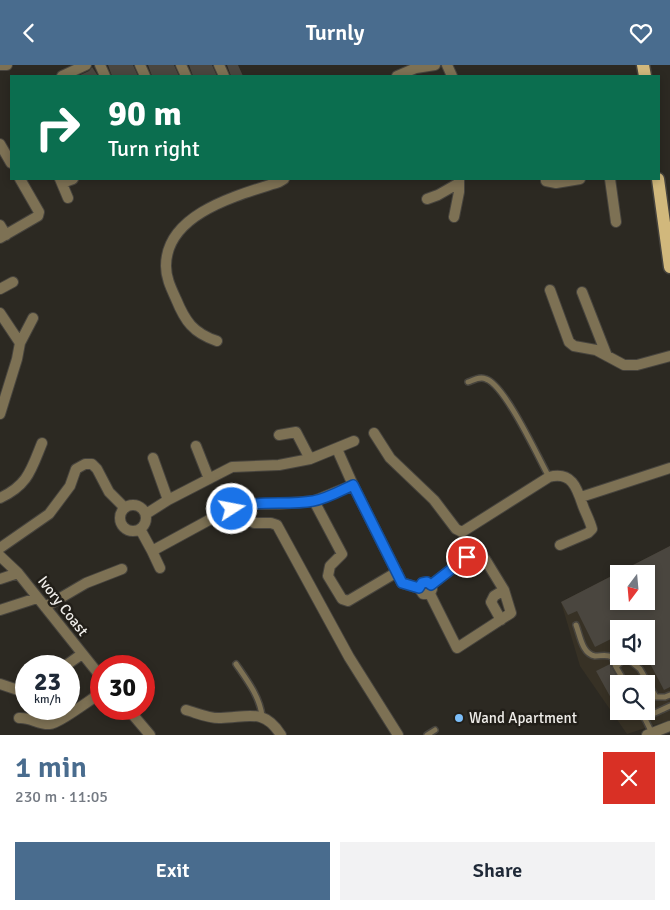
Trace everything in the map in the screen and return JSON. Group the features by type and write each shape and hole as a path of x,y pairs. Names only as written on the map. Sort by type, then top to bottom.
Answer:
{"main road":[{"path":"658,180 670,267"}],"street":[{"path":"0,65 8,65"},
{"path":"64,75 86,65"},
{"path":"399,75 416,68 435,65"},
{"path":"0,144 10,161"},
{"path":"0,225 3,237 38,216 40,212 21,180"},
{"path":"217,341 200,335 186,321 183,315 168,279 166,265 171,244 179,231 194,216 215,205 282,180"},
{"path":"546,181 556,183 574,180"},
{"path":"610,180 616,222"},
{"path":"61,181 68,198"},
{"path":"427,199 438,195 460,181"},
{"path":"454,217 460,181"},
{"path":"0,289 13,282"},
{"path":"550,289 569,341 574,346 596,350 624,365 637,365 670,357"},
{"path":"582,292 607,356"},
{"path":"0,313 20,343"},
{"path":"0,414 20,343 33,318"},
{"path":"280,435 296,432 310,459"},
{"path":"374,433 390,458 434,500 456,529 462,532 549,477 559,474 566,477 572,481 581,497 592,529 588,533 560,545"},
{"path":"146,514 168,500 232,467 279,465 310,459 354,441"},
{"path":"0,499 14,492 29,475 42,443"},
{"path":"196,446 209,479"},
{"path":"337,449 402,583 419,588 422,594 467,557 485,559 504,590 512,613 457,648 430,589"},
{"path":"154,458 168,500"},
{"path":"0,548 49,514 70,486 76,469 85,464 92,464 97,469 109,492 125,508"},
{"path":"581,497 670,468"},
{"path":"152,551 220,514 244,505 280,505 314,501 353,485"},
{"path":"314,501 342,554 330,566 328,576 342,599 348,601 397,572"},
{"path":"133,505 137,506 144,510 146,514 145,523 140,529 132,531 124,527 121,519 122,511 125,508 133,505"},
{"path":"254,523 277,525 348,657 398,735"},
{"path":"140,529 160,569"},
{"name":"Ivory Coast","path":"0,556 18,573 90,664"},
{"path":"45,607 86,583 122,569"},
{"path":"0,579 18,573"},
{"path":"501,620 491,602 494,596 504,590"},
{"path":"0,610 37,598"},
{"path":"0,684 15,689"},
{"path":"186,710 221,718 262,716 276,726 281,735"},
{"path":"32,720 37,723 50,725 60,720"},
{"path":"137,720 150,735"},
{"path":"650,734 670,726"}],"lane":[{"path":"468,382 475,379 489,379 497,387 507,400 549,477"},
{"path":"576,625 585,650 589,654 596,656 606,655 612,657 621,675"},
{"path":"616,667 622,661 629,660 635,663 656,697 667,696 670,702"},
{"path":"236,664 252,687 261,708 262,716"},
{"path":"655,713 670,706"},
{"path":"645,720 650,734"},
{"path":"427,735 435,730"}],"shaded area":[{"path":"670,546 670,720 627,734 617,720 655,720 655,675 610,675 610,709 580,666 561,602 610,577 610,610 655,610 655,565 633,565"}],"building":[{"path":"108,65 133,65 138,75 112,75"},
{"path":"148,65 174,65 179,75 152,75"},
{"path":"189,65 212,65 217,75 193,75"},
{"path":"227,65 238,65 243,75 231,75"},
{"path":"92,67 97,75 80,75 89,71"},
{"path":"670,546 670,687 664,690 651,665 655,665 655,620 610,620 610,640 595,647 577,611 568,615 561,602 610,577 610,610 655,610 655,565 633,565"},
{"path":"610,664 616,675 610,675 610,696 596,671"}],"place":[{"name":"Wand Apartment","path":"459,718"}],"route":[{"path":"232,509 244,505 280,505 314,501 353,485 402,583 419,588 422,583 427,582 431,585 467,557"}]}
